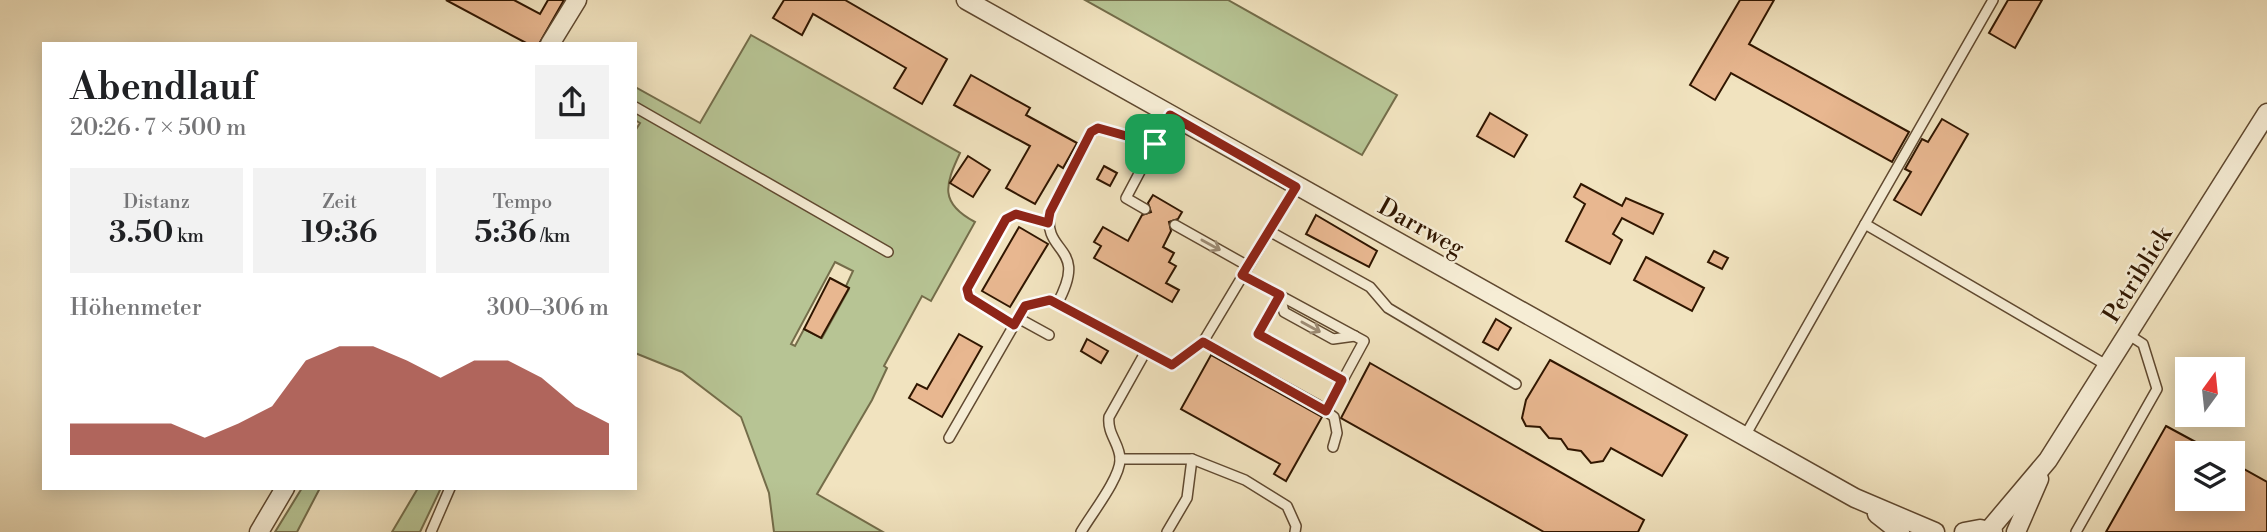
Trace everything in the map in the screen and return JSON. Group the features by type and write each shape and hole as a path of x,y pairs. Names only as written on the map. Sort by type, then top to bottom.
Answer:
{"street":[{"path":"551,42 576,0"},
{"name":"Darrweg","path":"966,0 1855,498 1935,532"},
{"name":"Petriblick","path":"1991,531 2048,460 2267,113"},
{"name":"Petriblick","path":"2017,532 2048,460"},
{"path":"259,532 284,490"},
{"name":"Darrweg","path":"1855,498 1900,532"},
{"path":"1964,532 1991,531"}],"lane":[{"path":"1745,436 1993,0"},
{"path":"637,108 888,252"},
{"path":"1145,209 1126,198 1170,115"},
{"path":"1057,304 1069,282 1071,266 1048,223 1050,212 1091,132 1098,128 1111,130 1155,144"},
{"path":"949,438 1025,306 1050,300 1172,365 1203,342 1296,187"},
{"path":"1048,223 1016,214 1006,219 967,289 969,297 1049,335"},
{"path":"1865,224 2109,367"},
{"path":"1174,225 1248,266"},
{"path":"1269,231 1370,287 1388,308 1516,384"},
{"path":"1242,275 1364,341 1326,411"},
{"path":"1280,295 1258,334 1342,380"},
{"path":"2076,532 2157,389 2143,344 2129,335"},
{"path":"1203,342 1334,417 1337,433 1333,447"},
{"path":"1081,532 1116,474 1120,459 1107,428 1109,417 1146,351"},
{"path":"1120,459 1192,459 1245,480 1287,506 1296,526 1295,532"},
{"path":"1167,532 1187,498 1192,459"},
{"path":"431,532 449,490"}],"green space":[{"path":"1085,0 1228,0 1397,95 1362,155"},
{"path":"751,35 960,153 951,175 948,192 955,208 975,222 931,301 922,296 884,366 887,368 872,400 817,494 883,532 774,532 769,493 741,417 682,372 637,354 637,128 640,123 637,121 637,88 700,123","holes":["835,262 853,271 846,286 849,289 822,338 804,329 795,346 791,344"]},
{"path":"301,490 319,490 297,532 275,532"},
{"path":"417,490 440,490 420,532 392,532"}],"building":[{"path":"446,0 514,0 540,14 548,0 564,0 540,42 524,42"},
{"path":"784,0 845,0 947,59 922,104 894,88 906,68 813,14 802,35 773,18"},
{"path":"1740,0 1774,0 1749,44 1909,132 1892,162 1731,73 1715,100 1690,85"},
{"path":"2008,0 2042,0 2015,48 1989,33"},
{"path":"971,75 1030,108 1026,115 1077,143 1063,168 1058,165 1035,204 1006,188 1030,146 954,105"},
{"path":"1490,113 1527,135 1514,157 1477,136"},
{"path":"1942,119 1968,134 1921,215 1894,200 1911,172 1905,169 1922,139 1928,142"},
{"path":"968,156 990,170 973,197 950,183"},
{"path":"1104,166 1117,173 1110,186 1097,179"},
{"path":"1581,184 1622,206 1626,198 1663,214 1653,234 1622,218 1613,234 1622,240 1610,264 1566,241 1585,204 1574,197"},
{"path":"1153,195 1182,212 1178,219 1169,222 1171,231 1163,247 1174,253 1169,262 1176,266 1166,283 1179,290 1172,302 1094,258 1101,246 1094,242 1103,227 1128,241 1142,215 1151,212 1148,203"},
{"path":"1316,215 1377,251 1369,267 1306,234"},
{"path":"1019,227 1048,244 1010,307 982,291"},
{"path":"1714,251 1728,258 1722,269 1708,262"},
{"path":"1646,257 1704,288 1692,311 1634,280"},
{"path":"830,278 849,288 821,338 804,329"},
{"path":"1496,319 1511,328 1498,350 1483,342"},
{"path":"959,334 982,347 942,417 909,398 917,384 927,389"},
{"path":"1087,339 1108,351 1101,363 1081,351"},
{"path":"1211,355 1322,417 1286,481 1274,474 1280,464 1181,409"},
{"path":"1550,360 1687,435 1662,476 1611,448 1603,461 1591,463 1581,451 1568,449 1561,439 1549,438 1540,427 1526,426 1522,418 1526,400"},
{"path":"1370,363 1644,520 1638,532 1544,532 1341,418"},
{"path":"2166,426 2194,441 2175,441 2175,511 2245,511 2245,470 2267,482 2267,532 2106,532"}],"route":[{"path":"1170,115 1296,187 1242,275 1280,295 1258,334 1342,380 1326,411 1203,342 1172,365 1050,300 1025,306 1014,325 969,297 967,289 1006,219 1016,214 1048,223 1050,212 1091,132 1098,128 1111,130 1155,144 1170,115"}]}
